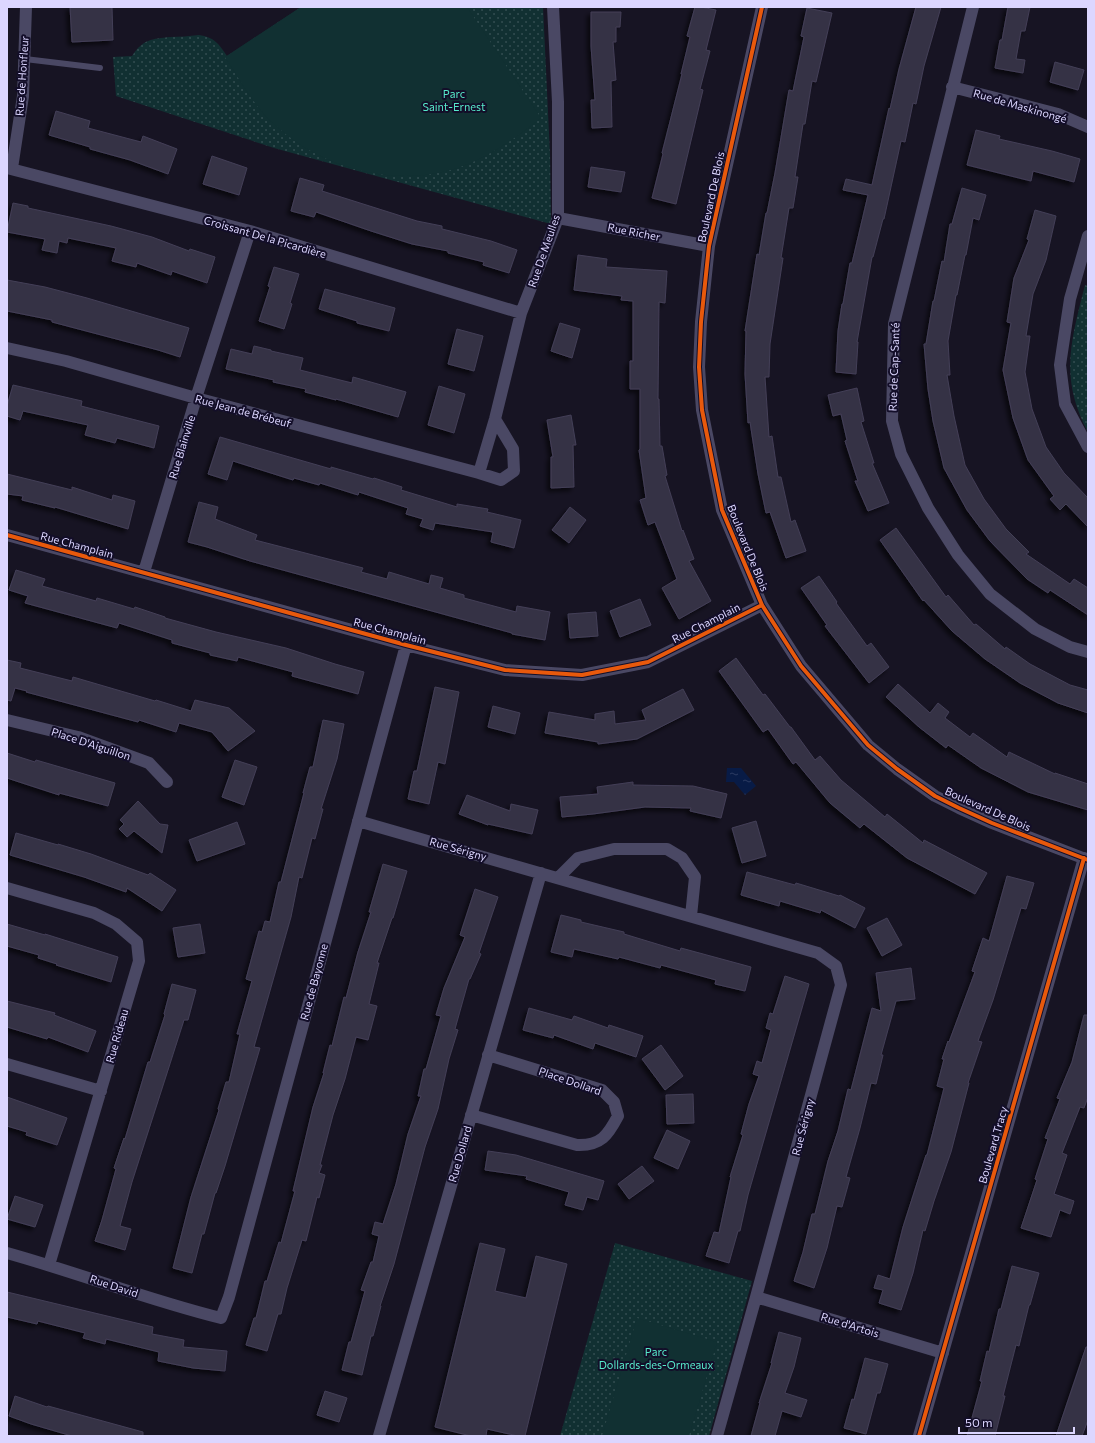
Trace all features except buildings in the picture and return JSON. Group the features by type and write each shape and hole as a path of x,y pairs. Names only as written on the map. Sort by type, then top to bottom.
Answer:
{"street":[{"name":"Rue de Honfleur","path":"10,168 23,96 26,7"},
{"name":"Rue De Meulles","path":"479,473 495,419 521,314 558,218 558,102 553,7"},
{"name":"Boulevard De Blois","path":"762,7 709,246 701,322 699,367 702,410 722,510 762,605 801,666 868,746 935,796 992,824 1086,859"},
{"name":"Rue de Cap-Santé","path":"973,7 894,324 892,421 901,454 928,508 958,555 990,594 1035,630 1070,647 1088,652"},
{"name":"Rue de Maskinongé","path":"952,87 1058,114 1088,127"},
{"name":"Croissant De la Picardière","path":"10,168 250,231 521,314"},
{"name":"Rue Richer","path":"558,218 709,246"},
{"name":"Rue Blainville","path":"144,572 196,398 250,231"},
{"path":"1088,236 1070,299 1060,365 1065,404 1088,447"},
{"name":"Rue Jean de Brébeuf","path":"7,348 66,360 196,398 479,473"},
{"path":"479,473 501,480 514,470 513,449 495,419"},
{"name":"Rue Champlain","path":"7,535 406,645 505,670 582,676 648,662 762,605"},
{"name":"Rue de Bayonne","path":"221,1318 229,1297 406,645"},
{"name":"Place D'Aiguillon","path":"7,720 78,737 149,763 168,782"},
{"name":"Rue Sérigny","path":"358,821 818,953 836,966 841,985 717,1436"},
{"path":"558,878 578,858 614,849 667,849 682,858 695,877 691,916"},
{"name":"Boulevard Tracy","path":"919,1436 1086,859"},
{"name":"Rue Dollard","path":"379,1436 541,873"},
{"name":"Rue Rideau","path":"7,888 94,913 116,924 137,942 139,961 49,1265"},
{"name":"Place Dollard","path":"471,1115 577,1145 589,1145 604,1137 611,1130 618,1116 614,1102 602,1090 488,1055"},
{"path":"7,1064 101,1091"},
{"name":"Rue David","path":"7,1253 221,1318"},
{"name":"Rue d'Artois","path":"756,1297 943,1353"}],"lane":[{"path":"25,59 100,68"}],"green space":[{"name":"Parc Saint-Ernest","path":"301,7 543,7 550,154 551,224 274,148 116,96 113,57 132,56 140,46 153,39 199,35 209,37 216,42 227,56"},
{"name":"Parc Saint-Ernest","path":"301,7 467,7 541,118 510,141 475,161 450,170 423,175 396,176 369,172 342,165 317,154 294,140 266,116 247,92 225,57"},
{"path":"1085,285 1088,286 1088,432 1073,394 1070,359 1075,324"},
{"name":"Parc Dollards-des-Ormeaux","path":"615,1243 752,1281 709,1436 560,1436"},
{"path":"637,1318 717,1342 689,1436 602,1436"}],"water":[{"path":"727,768 741,768 756,786 745,795 734,782 726,782"}],"cycle path":[{"path":"762,7 709,246 701,322 699,367 702,410 722,510 762,605 801,666 868,745 897,769 935,796 992,823 1088,860"},
{"path":"7,535 406,645 505,670 582,675 648,662 762,605"},
{"path":"919,1436 1084,858"}]}
